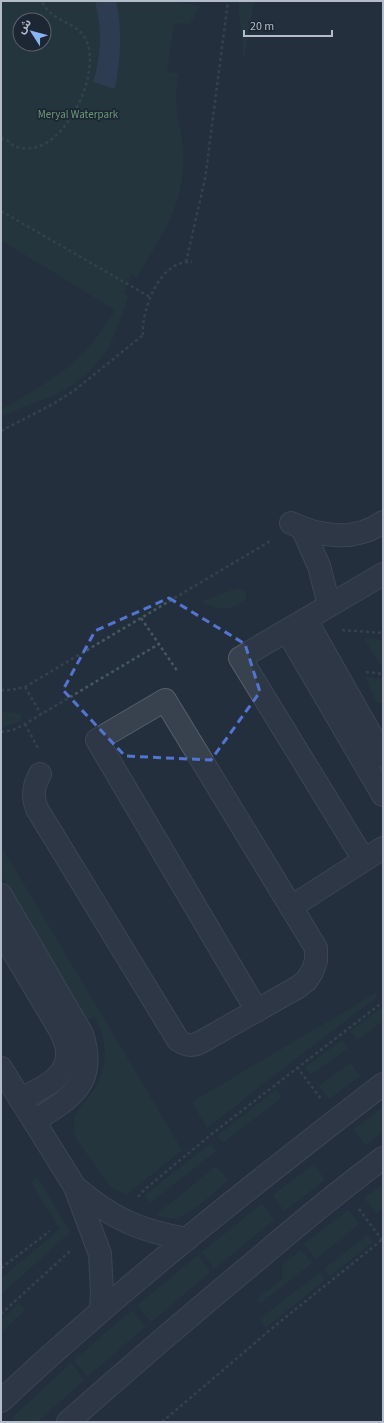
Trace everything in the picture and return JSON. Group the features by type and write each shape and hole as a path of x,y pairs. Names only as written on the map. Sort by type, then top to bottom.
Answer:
{"street":[{"path":"296,525 318,534 333,536 349,535 365,531 383,522"},
{"path":"296,525 319,566 329,605"},
{"path":"364,860 240,658 383,574"},
{"path":"306,620 383,756"},
{"path":"287,631 383,795"},
{"path":"41,764 33,793 37,809 178,1040 186,1045 196,1045 298,987 306,981 312,972 316,960 316,948 165,700 97,740 257,1010"},
{"path":"291,908 383,848"},
{"path":"1,895 82,1034 86,1045 86,1069 82,1080 75,1091 67,1100 34,1121"},
{"path":"1,931 60,1030 65,1041 67,1053 65,1064 60,1075 52,1083 20,1099"},
{"path":"1,1068 75,1187 100,1254 102,1290 101,1311"},
{"path":"1,1401 101,1311 187,1239 383,1084"},
{"path":"68,1422 134,1363 344,1187 383,1158"},
{"path":"75,1187 94,1203 116,1217 138,1227 162,1235 187,1239"}],"path":[{"path":"1,138 8,141 12,145 22,148 32,148 42,145 50,140 69,120 87,82 90,64 88,46 84,38 78,31 50,14 42,1"},
{"path":"186,262 204,179 228,1"},
{"path":"1,211 150,297"},
{"path":"1,431 53,404 75,390 143,335 142,327 145,311 150,297 172,267 178,263 192,262"},
{"path":"1,690 11,690 25,687 296,525"},
{"path":"141,618 178,672"},
{"path":"338,633 347,626"},
{"path":"340,630 383,633"},
{"path":"1,732 13,730 25,724 159,644"},
{"path":"25,687 41,714"},
{"path":"25,724 41,764"},
{"path":"127,1222 134,1203 144,1190 213,1132 383,1002"},
{"path":"298,1067 336,1120"},
{"path":"162,1422 276,1325 383,1240 344,1187"},
{"path":"1,1268 50,1230"},
{"path":"1,1314 75,1246"}],"highlighted area":[{"path":"169,598 245,644 260,692 211,760 125,756 63,690 95,631"}],"green space":[{"name":"Meryal Waterpark","path":"1,1 181,1 181,3 200,6 190,24 174,23 167,72 179,74 176,103 183,145 183,169 177,202 156,246 137,277 131,274 124,293 128,296 112,340 108,348 90,371 74,384 58,393 1,417 1,410 52,379 79,357 92,344 115,310 1,240"},
{"path":"238,1 254,1 244,60"},
{"path":"238,588 245,591 246,598 230,608 212,607 202,600 209,599"},
{"path":"364,638 383,640 383,663 380,665"},
{"path":"365,677 383,679 383,703 376,702"},
{"path":"1,712 19,714 21,715 21,721 1,728"},
{"path":"1,846 182,1150 126,1195 110,1186 77,1140 75,1131 74,1124 77,1113 93,1091 102,1073 105,1054 99,1025 95,1016 87,1020 1,875"},
{"path":"376,993 377,997 207,1128 192,1102"},
{"path":"383,1007 383,1021 357,1040 350,1031"},
{"path":"342,1040 348,1048 310,1075 305,1067"},
{"path":"351,1063 360,1076 329,1099 319,1086"},
{"path":"276,1089 282,1097 223,1143 217,1136"},
{"path":"383,1107 383,1132 366,1145 354,1129"},
{"path":"210,1144 216,1151 150,1203 145,1195"},
{"path":"314,1164 325,1180 284,1211 273,1195"},
{"path":"216,1166 228,1180 195,1208 181,1216 174,1218 156,1215"},
{"path":"37,1177 70,1232 1,1293 1,1276 4,1276 60,1229 31,1182"},
{"path":"383,1184 383,1208 376,1213 364,1198"},
{"path":"262,1203 274,1220 214,1269 202,1252"},
{"path":"348,1210 359,1224 316,1259 304,1244"},
{"path":"367,1235 373,1242 330,1276 324,1269"},
{"path":"301,1250 312,1263 261,1303 257,1299 282,1279 282,1265"},
{"path":"198,1255 210,1272 151,1322 138,1305"},
{"path":"319,1273 325,1280 266,1327 260,1319"},
{"path":"19,1303 25,1310 1,1333 1,1320"},
{"path":"132,1310 145,1327 87,1377 74,1360"},
{"path":"71,1363 84,1380 37,1422 15,1422 12,1418"}],"water":[{"path":"95,1 116,1 120,23 120,45 115,89 93,82 98,62 100,42 99,22"}]}
